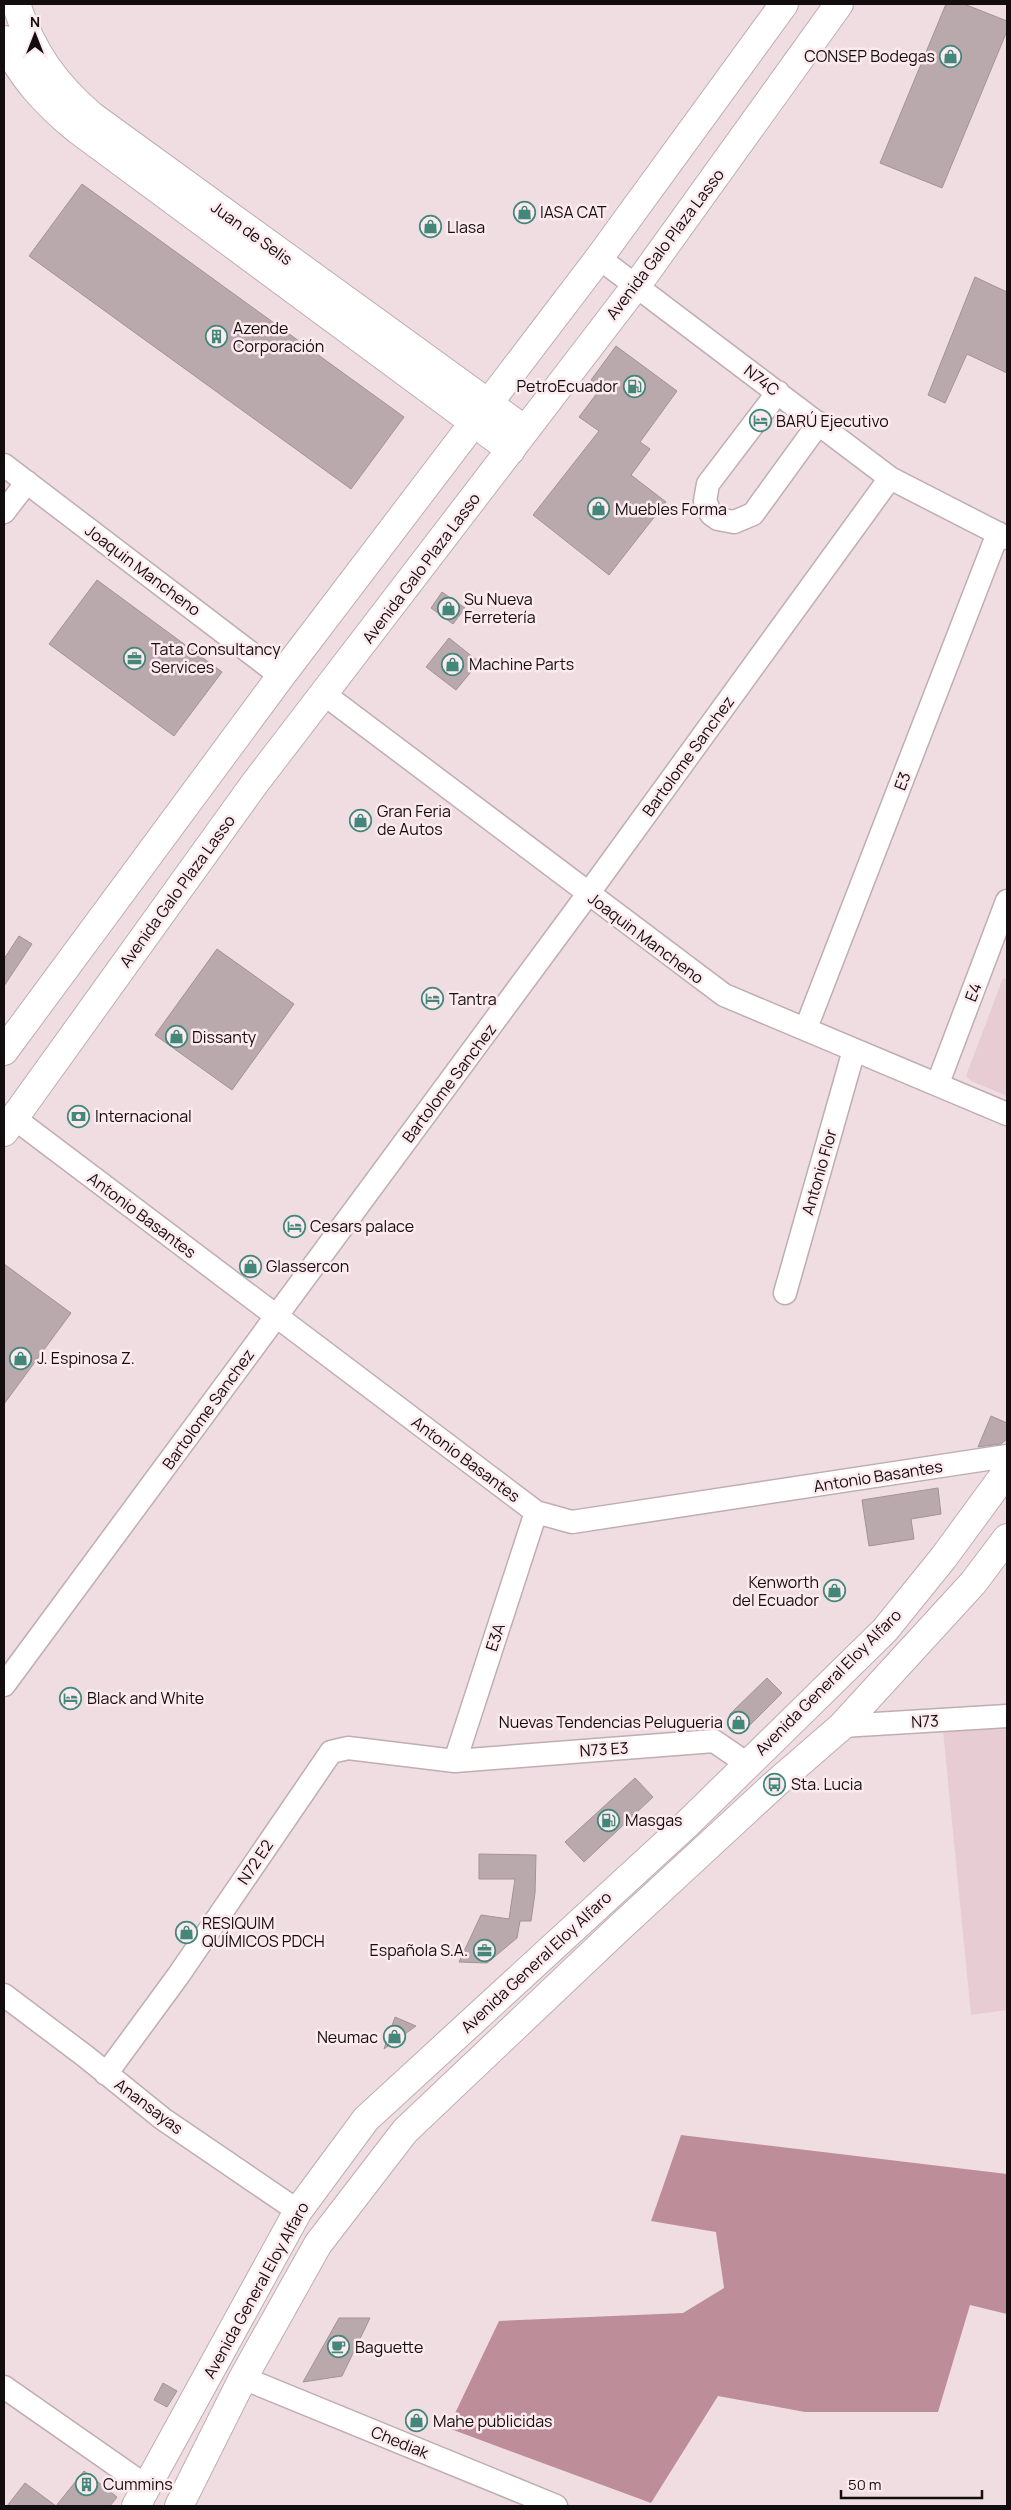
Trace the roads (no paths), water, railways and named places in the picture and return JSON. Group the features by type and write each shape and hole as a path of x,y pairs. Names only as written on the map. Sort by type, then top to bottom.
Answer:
{"main road":[{"name":"Juan de Selis","path":"16,4 33,48 49,72 72,98 92,116 481,414"},
{"path":"4,1051 281,676 599,258 784,4"},
{"name":"Avenida Galo Plaza Lasso","path":"9,1125 255,783 636,284 839,4"},
{"name":"Juan de Selis","path":"4,40 13,60 33,88 54,110 518,440"},
{"name":"Avenida General Eloy Alfaro","path":"141,2496 298,2211 366,2119 686,1825 746,1763 885,1630 944,1556 1007,1471"},
{"name":"Avenida General Eloy Alfaro","path":"179,2506 243,2378 318,2244 405,2131 505,2033 775,1784 842,1726 973,1582 1007,1538"}],"street":[{"name":"N74C","path":"599,258 636,284 890,478 1002,536"},
{"path":"778,392 708,484 706,501 712,514 718,519 734,522 753,514 818,423"},
{"name":"Joaquin Mancheno","path":"4,466 281,676"},
{"name":"Bartolome Sanchez","path":"4,1685 588,894 890,478"},
{"path":"4,512 27,482"},
{"name":"E3","path":"806,1028 1002,536"},
{"name":"Joaquin Mancheno","path":"324,694 724,995 1007,1114"},
{"name":"E4","path":"938,1084 1007,901"},
{"name":"Antonio Flor","path":"784,1293 854,1050"},
{"name":"Antonio Basantes","path":"9,1125 276,1316 536,1512 572,1522 1007,1456"},
{"name":"E3A","path":"455,1761 536,1512"},
{"name":"N73","path":"842,1726 1007,1716"},
{"name":"N73 E3","path":"455,1761 714,1740 746,1763"},
{"name":"N72 E2","path":"106,2074 178,1976 331,1752 348,1748 455,1761"},
{"name":"Anansayas","path":"4,1995 163,2118 298,2211"},
{"name":"Chediak","path":"243,2378 556,2506"},
{"path":"7,2395 141,2496"}],"place":[{"name":"CONSEP Bodegas","path":"951,56"},
{"name":"IASA CAT","path":"524,212"},
{"name":"Llasa","path":"431,227"},
{"name":"Azende Corporación","path":"217,337"},
{"name":"PetroEcuador","path":"634,386"},
{"name":"BARÚ Ejecutivo","path":"760,421"},
{"name":"Muebles Forma","path":"599,509"},
{"name":"Su Nueva Ferretería","path":"448,608"},
{"name":"Tata Consultancy Services","path":"135,658"},
{"name":"Machine Parts","path":"453,664"},
{"name":"Gran Feria de Autos","path":"361,820"},
{"name":"Tantra","path":"433,999"},
{"name":"Dissanty","path":"176,1037"},
{"name":"Internacional","path":"79,1116"},
{"name":"Cesars palace","path":"294,1226"},
{"name":"Glassercon","path":"250,1266"},
{"name":"J. Espinosa Z.","path":"21,1358"},
{"name":"Kenworth del Ecuador","path":"835,1591"},
{"name":"Black and White","path":"71,1698"},
{"name":"Nuevas Tendencias Pelugueria","path":"739,1722"},
{"name":"Sta. Lucia","path":"775,1784"},
{"name":"Masgas","path":"609,1820"},
{"name":"RESIQUIM QUÍMICOS PDCH","path":"186,1932"},
{"name":"Española S.A.","path":"484,1950"},
{"name":"Neumac","path":"394,2037"},
{"name":"Baguette","path":"339,2347"},
{"name":"Mahe publicidas","path":"417,2421"},
{"name":"Cummins","path":"87,2484"}]}
